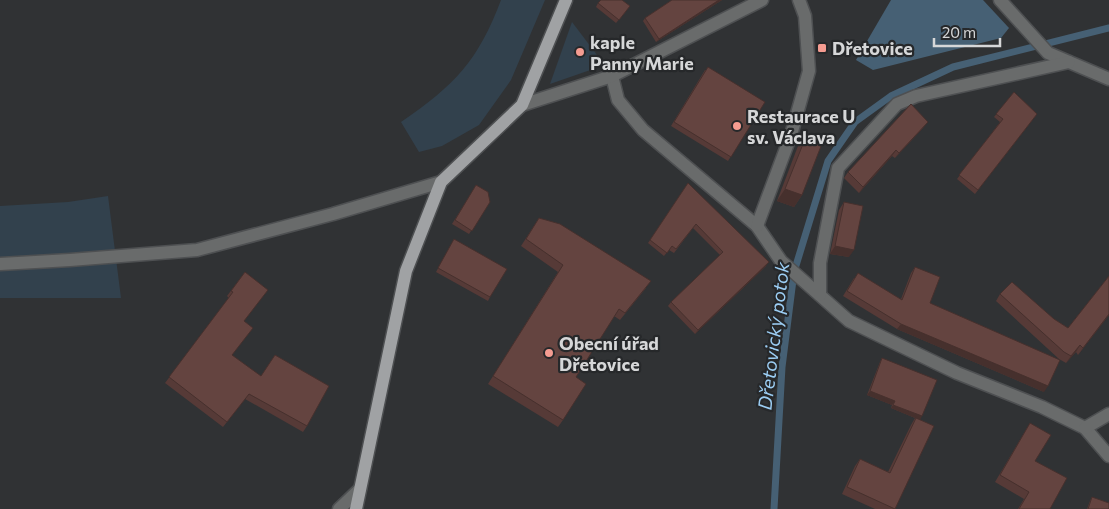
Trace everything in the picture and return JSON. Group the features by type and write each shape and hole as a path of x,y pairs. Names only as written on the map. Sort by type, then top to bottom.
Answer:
{"main road":[{"path":"356,509 406,271 441,182 522,105 566,0"}],"street":[{"path":"522,105 612,76 762,0"},
{"path":"757,226 791,135 809,71 806,16 799,0"},
{"path":"1000,0 1048,54 1109,79"},
{"path":"820,295 820,262 838,168 898,104 916,96 1069,62"},
{"path":"612,76 618,100 643,130 757,226 781,261 849,321 957,373 1042,407 1085,428 1109,456"},
{"path":"0,264 196,250 333,214 441,182"},
{"path":"1085,428 1109,414"},
{"path":"338,509 360,488"}],"shaded area":[{"path":"501,0 545,0 511,80 479,125 442,146 419,152 401,122 436,96 463,70 483,40"},
{"path":"891,0 983,0 1009,28 1001,38 873,70 856,60"},
{"path":"572,22 597,55 599,67 550,84"},
{"path":"108,196 121,298 0,298 0,206 68,202"}],"building":[{"path":"601,0 622,0 630,6 619,20 598,3"},
{"path":"672,0 719,0 659,39 645,18"},
{"path":"708,67 765,102 731,157 674,122"},
{"path":"1014,92 1037,114 978,190 959,175 1003,119 996,114"},
{"path":"911,104 928,122 899,153 896,150 863,187 848,172"},
{"path":"807,134 823,141 802,195 785,189"},
{"path":"688,183 769,262 698,330 671,302 723,252 696,224 676,249 672,246 667,253 650,240"},
{"path":"476,185 488,192 490,202 472,231 455,220"},
{"path":"844,202 863,206 854,250 835,246"},
{"name":"Obecní úřad Dřetovice","path":"539,218 560,224 651,281 625,313 619,309 576,377 586,384 563,420 493,376 563,265 526,239"},
{"path":"454,239 507,269 490,297 438,268"},
{"path":"915,267 940,277 930,303 1060,360 1048,386 901,324 847,291 858,273 902,300"},
{"path":"245,272 268,290 244,321 253,328 232,355 261,376 275,355 329,386 307,426 249,394 227,422 169,377 233,292 231,291"},
{"path":"1109,276 1109,314 1083,348 1080,345 1071,356 1064,352 1000,294 1012,282 1054,319 1068,328"},
{"path":"882,358 937,380 922,416 893,405 895,401 870,391"},
{"path":"916,418 934,426 895,509 847,487 860,459 890,473"},
{"path":"1030,423 1051,435 1035,461 1067,478 1050,509 1019,509 1029,492 1000,475"},
{"path":"1092,497 1109,503 1109,509 1088,509"}],"waterway":[{"name":"Dřetovický potok","path":"774,509 782,367 794,272 828,161 855,122 891,96 953,67 1109,28"}],"place":[{"name":"Dřetovice","path":"822,48"},
{"name":"kaple Panny Marie","path":"580,52"},
{"name":"Restaurace U sv. Václava","path":"737,126"},
{"name":"Obecní úřad Dřetovice","path":"549,353"}]}
